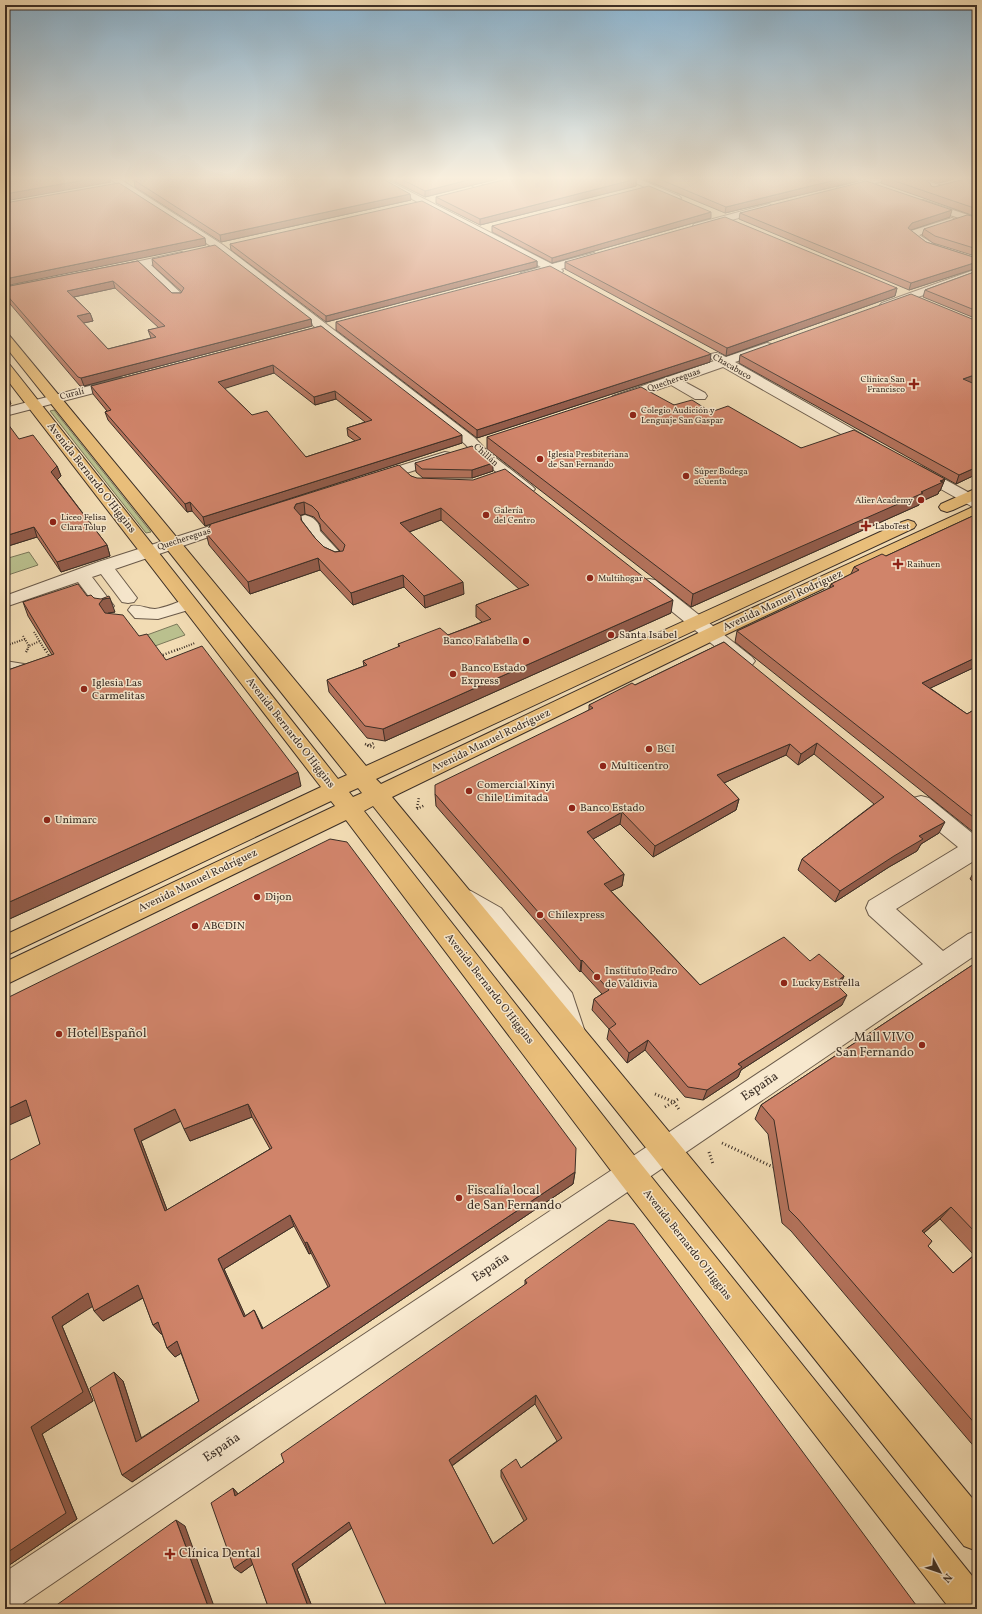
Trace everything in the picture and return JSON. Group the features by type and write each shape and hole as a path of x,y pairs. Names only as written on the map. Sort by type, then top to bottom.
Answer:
{"main road":[{"name":"Avenida Bernardo O'Higgins","path":"5,338 977,1533"},
{"name":"Avenida Bernardo O'Higgins","path":"5,368 149,551 631,1174 974,1609"},
{"name":"Avenida Manuel Rodríguez","path":"5,974 341,800 975,501"},
{"name":"Avenida Manuel Rodríguez","path":"5,946 341,800"}],"street":[{"path":"104,271 185,254"},
{"name":"Chillán","path":"228,254 475,446 501,476 537,496"},
{"path":"526,254 566,276"},
{"path":"514,278 600,254"},
{"path":"142,264 179,297"},
{"path":"873,309 977,272"},
{"path":"896,290 924,302"},
{"path":"309,332 339,324"},
{"name":"Quechereguas","path":"607,403 776,344"},
{"name":"Chacabuco","path":"708,353 884,452"},
{"name":"Curalí","path":"5,412 134,378"},
{"path":"673,381 700,396"},
{"path":"363,482 408,474 489,441"},
{"path":"905,463 975,501"},
{"path":"299,513 312,526 312,532 337,558"},
{"name":"Quechereguas","path":"5,602 104,566 248,519"},
{"path":"104,566 131,610 158,614 190,604"},
{"path":"82,575 105,606"},
{"path":"641,577 758,671"},
{"path":"5,667 17,668 14,673 5,677"},
{"path":"909,795 976,849 878,908 942,965"},
{"name":"España","path":"5,1594 977,941"}],"path":[{"path":"34,632 53,662"},
{"path":"23,636 29,646"},
{"path":"158,656 214,636"},
{"path":"5,646 25,639"},
{"path":"716,1140 773,1167"}],"green space":[{"path":"54,410 151,532 146,533 50,411"},
{"path":"29,552 38,565 5,576 5,559"},
{"path":"177,624 185,635 144,650 136,639"}],"building":[{"path":"5,254 125,254 5,279"},
{"path":"173,254 227,254 311,319 81,378 78,377 5,293 5,287 138,261 172,293 181,293 184,288 152,259","holes":["113,281 165,326 148,330 156,337 108,349 77,316 90,313 67,291"]},
{"path":"244,254 524,254 537,261 326,316"},
{"path":"545,254 565,254 552,258"},
{"path":"592,254 815,254 897,288 727,348 565,262"},
{"path":"841,254 965,254 973,257 977,256 977,262 911,283"},
{"path":"550,266 711,354 477,430 336,322"},
{"path":"977,271 977,311 925,290"},
{"path":"911,294 977,321 977,374 963,379 977,385 977,467 959,475 740,355"},
{"path":"321,326 462,435 203,517 190,502 185,504 105,412 111,410 91,386","holes":["273,365 314,397 335,391 372,420 347,428 361,439 306,457 267,411 252,415 218,382"]},
{"path":"641,387 674,405 692,400 711,412 728,406 801,448 854,430 945,479 940,481 943,482 921,492 923,493 693,594 487,437"},
{"path":"5,420 19,439 33,435 57,466 51,472 107,545 57,562 34,527 5,536"},
{"path":"472,446 493,463 472,470 422,469 415,463"},
{"path":"399,465 411,476 417,478 473,480 505,469 673,600 383,729 365,726 327,680 367,665 363,661 400,646 398,644 440,628 448,635 491,619 476,605 529,585 441,508 400,523 463,582 424,596 403,575 351,593 318,558 248,582 206,533 211,524","holes":["304,502 312,506 318,512 320,518 345,545 343,551 335,552 324,547 301,520 301,516 294,508 296,504"]},
{"path":"977,514 977,657 922,683 967,714 977,708 977,820 737,631 834,586 831,584 859,570 854,567 882,554 886,556"},
{"path":"78,584 87,596 91,595 94,598 101,599 109,596 110,598 103,599 99,604 105,613 123,615 139,636 147,634 166,660 202,646 298,772 5,904 5,671 54,654 23,602"},
{"path":"724,642 945,822 919,836 923,839 840,891 802,859 884,797 817,743 801,754 790,744 717,775 739,799 655,846 622,812 587,832 624,874 604,884 700,985 784,937 810,961 819,954 844,976 835,983 847,995 738,1064 742,1067 707,1090 688,1087 648,1040 629,1053 609,1029 616,1024 594,999 609,990 582,960 581,961 435,794 435,785 593,708 589,705 632,683 635,685"},
{"path":"330,839 347,842 576,1148 575,1172 122,1475 90,1388 114,1372 136,1442 199,1401 177,1341 167,1348 158,1322 153,1325 138,1285 94,1311 88,1293 52,1317 83,1392 31,1427 66,1513 5,1554 5,1163 40,1144 26,1100 5,1110 5,999","holes":["248,1104 272,1148 165,1211 134,1129 175,1109 184,1129","290,1215 305,1243 307,1242 330,1286 262,1329 254,1310 244,1317 218,1259"]},
{"name":"Mall VIVO San Fernando","path":"977,962 977,1234 951,1207 922,1231 932,1241 928,1246 953,1273 977,1253 977,1426 789,1210 774,1120 761,1105"},
{"path":"609,1220 634,1224 919,1609 388,1609 349,1522 292,1564 309,1609 269,1609 250,1557 234,1568 211,1503 233,1488 235,1496 284,1462 281,1454 527,1283 525,1280","holes":["536,1395 562,1438 521,1468 516,1459 501,1470 527,1519 493,1544 449,1460"]},
{"name":"Clínica Dental","path":"176,1520 209,1609 51,1609"}],"place":[{"name":"Clínica San Francisco","path":"914,384"},
{"name":"Colegio Audición y Lenguaje San Gaspar","path":"633,415"},
{"name":"Iglesia Presbiteriana de San Fernando","path":"540,459"},
{"name":"Súper Bodega aCuenta","path":"686,476"},
{"name":"Alier Academy","path":"921,500"},
{"name":"Galería del Centro","path":"486,515"},
{"name":"Liceo Felisa Clara Tolup","path":"53,522"},
{"name":"LaboTest","path":"866,526"},
{"name":"Raihuen","path":"898,564"},
{"name":"Multihogar","path":"590,578"},
{"name":"Santa Isabel","path":"611,635"},
{"name":"Banco Falabella","path":"526,641"},
{"name":"Banco Estado Express","path":"453,674"},
{"name":"Iglesia Las Carmelitas","path":"84,689"},
{"name":"BCI","path":"649,749"},
{"name":"Multicentro","path":"603,766"},
{"name":"Comercial Xinyi Chile Limitada","path":"469,791"},
{"name":"Banco Estado","path":"572,808"},
{"name":"Unimarc","path":"47,820"},
{"name":"Dijon","path":"257,897"},
{"name":"Chilexpress","path":"540,915"},
{"name":"ABCDIN","path":"195,926"},
{"name":"Instituto Pedro de Valdivia","path":"597,977"},
{"name":"Lucky Estrella","path":"784,983"},
{"name":"Hotel Español","path":"59,1034"},
{"name":"Mall VIVO San Fernando","path":"922,1045"},
{"name":"Fiscalía local de San Fernando","path":"459,1198"},
{"name":"Clínica Dental","path":"170,1554"}]}
